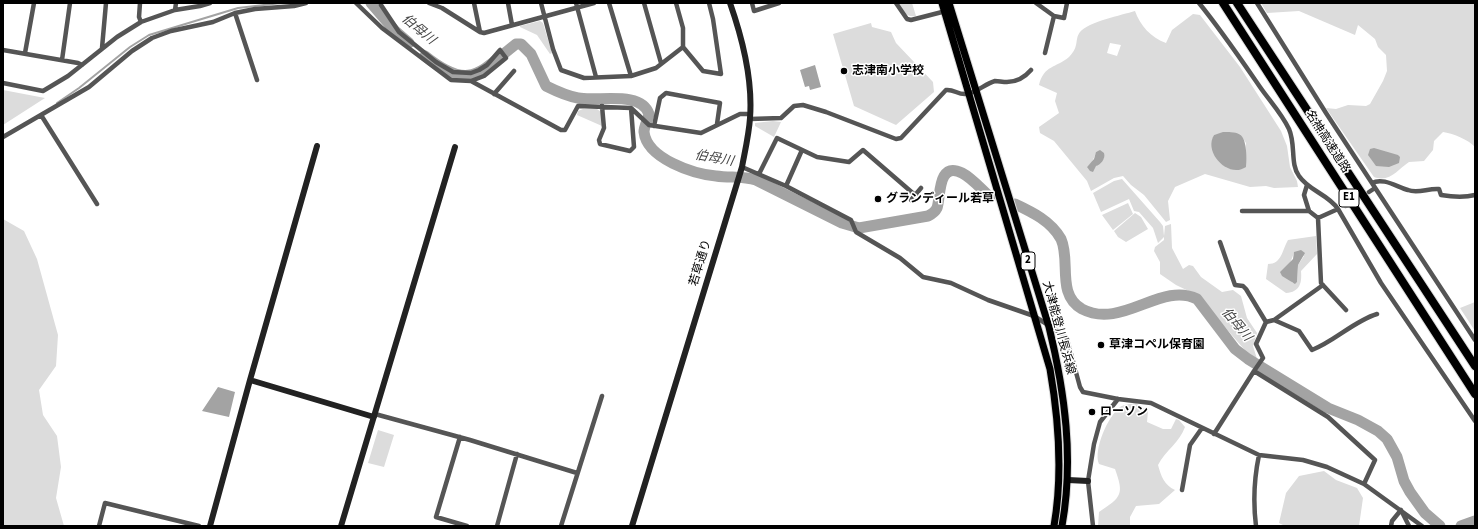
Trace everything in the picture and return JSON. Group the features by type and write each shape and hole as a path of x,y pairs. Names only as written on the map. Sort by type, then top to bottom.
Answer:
{"highway":[{"name":"名神高速道路","path":"1223,3 1475,394"},
{"name":"名神高速道路","path":"1237,3 1475,366"}],"main road":[{"name":"大津能登川長浜線","path":"942,3 948,8 976,89 1049,327 1058,365 1068,443 1068,480 1062,526"},
{"name":"大津能登川長浜線","path":"948,8 969,94 1050,369 1057,408 1059,445 1054,526"}],"street":[{"path":"25,53 34,3"},
{"path":"62,60 70,3"},
{"path":"102,48 106,3"},
{"path":"140,3 139,17 141,22"},
{"path":"176,3 176,10"},
{"path":"3,83 43,90 68,76 102,48 141,22 176,10 210,3"},
{"path":"3,137 89,87 132,51 152,38 171,31 213,22 235,13 294,6 306,3"},
{"path":"356,3 382,28 452,80 471,81 484,76 506,58 500,50 487,65 471,74 453,72 436,62 399,32 381,5"},
{"path":"429,3 441,6 480,32 484,33 545,17 577,6 594,3"},
{"path":"474,3 480,32"},
{"path":"508,3 512,25"},
{"path":"541,3 553,49 561,70 584,78 631,76 656,68 683,47"},
{"path":"609,3 631,76"},
{"path":"644,3 661,63"},
{"path":"676,3 683,28 683,47 703,70 721,74 713,19 709,3"},
{"name":"若草通り","path":"632,526 741,170 750,117 747,64 730,3"},
{"path":"752,3 754,11 779,3"},
{"path":"896,3 907,19 910,20 948,8"},
{"path":"1036,3 1054,16 1064,18 1067,3"},
{"path":"1199,3 1231,44 1288,128 1294,147 1294,168 1298,176 1307,185 1333,202 1339,210 1381,283 1475,421"},
{"path":"1257,3 1326,114 1475,340"},
{"path":"577,6 596,77"},
{"path":"235,13 257,80"},
{"path":"1045,53 1054,16"},
{"path":"3,50 78,63 82,66"},
{"path":"471,81 561,130 565,130 578,106 631,108 644,122 652,125 701,133 717,124 727,122 740,114 750,117 781,118 794,106 803,104 896,139 901,138 909,131 946,90 951,89 961,94 969,94 976,89 996,81 1009,82 1016,80 1025,76 1031,70"},
{"path":"494,94 514,71"},
{"path":"652,125 660,98 666,93 720,103 717,124"},
{"path":"602,106 604,128 599,140 600,144 630,150 634,147 631,108"},
{"path":"41,115 97,204"},
{"path":"758,174 776,138 817,157 849,162 863,150 915,195"},
{"path":"210,526 317,146"},
{"path":"341,526 455,147"},
{"path":"786,186 802,150"},
{"path":"741,170 758,174 786,186 851,220 856,232 900,258 923,277 951,284 988,300 1034,316 1067,339 1080,387 1083,392 1118,399 1151,403 1259,456 1312,461 1364,484 1422,526"},
{"path":"1372,183 1376,181 1384,181 1416,192 1438,189 1441,195 1452,197 1462,198 1475,195"},
{"path":"1307,185 1304,195 1309,211 1318,218"},
{"path":"911,200 921,188"},
{"path":"1369,192 1375,188"},
{"path":"1318,218 1344,207"},
{"path":"1242,210 1309,211"},
{"path":"1318,218 1320,283 1346,310"},
{"path":"1220,242 1235,285 1242,286 1246,290 1266,322"},
{"path":"1266,322 1274,320 1323,285"},
{"path":"1274,320 1299,331 1312,350 1326,344 1366,318 1377,314"},
{"path":"1214,434 1263,358 1256,344 1266,322"},
{"path":"1254,371 1328,417 1375,460 1364,484"},
{"path":"250,380 375,416 460,437 577,473"},
{"path":"561,526 602,396"},
{"path":"1093,526 1088,498 1088,480 1094,444 1100,422 1118,399"},
{"path":"1182,490 1190,445 1202,428"},
{"path":"460,437 436,517 467,526"},
{"path":"497,526 517,454"},
{"path":"1256,526 1254,508 1255,477 1259,456"},
{"path":"1068,480 1088,480"},
{"path":"99,526 106,503 199,526"},
{"path":"1391,526 1392,521 1401,510"},
{"path":"1401,510 1408,526"}],"shaded area":[{"path":"898,3 912,3 916,16 907,15"},
{"path":"1261,3 1475,3 1475,147 1460,137 1443,132 1434,141 1433,150 1424,161 1409,162 1389,177 1374,177 1326,108 1336,109 1348,105 1366,106 1370,104 1387,71 1386,55 1378,47 1375,39 1358,25 1355,35 1299,11 1267,13"},
{"path":"1135,11 1147,30 1156,38 1166,43 1172,30 1193,14 1200,15 1240,67 1281,131 1287,146 1290,167 1297,181 1298,187 1250,187 1205,174 1175,187 1168,201 1170,220 1166,222 1144,195 1131,185 1123,176 1114,178 1091,191 1087,181 1054,141 1040,133 1039,127 1059,113 1055,101 1057,93 1039,85 1047,70 1064,61 1075,50 1078,35 1084,28 1097,22","holes":["1110,43 1121,45 1117,56 1107,53","1227,132 1240,134 1246,143 1244,168 1230,169 1220,162 1213,149 1212,139 1214,135","1097,151 1104,158 1096,166 1087,167 1092,162"]},
{"path":"540,21 543,23 552,53 550,54 537,35 520,27"},
{"path":"871,23 872,27 891,32 896,43 933,82 934,92 896,125 854,106 833,34"},
{"path":"815,65 821,87 810,90 809,86 805,87 800,70"},
{"path":"3,90 45,98 3,125"},
{"path":"583,109 597,109 601,112 602,126 577,115 578,111"},
{"path":"773,121 781,122 774,137 755,126 755,123"},
{"path":"1223,132 1239,134 1244,139 1246,149 1246,167 1239,170 1232,170 1226,167 1215,156 1212,149 1214,135"},
{"path":"1374,148 1398,155 1400,157 1399,163 1389,167 1376,166 1368,155 1370,149"},
{"path":"1100,150 1104,153 1103,159 1101,163 1096,166 1093,172 1090,171 1087,167 1094,159 1096,152"},
{"path":"1122,179 1163,226 1164,236 1165,226 1171,224 1172,248 1183,269 1189,265 1193,266 1201,277 1222,292 1233,290 1241,296 1247,318 1257,333 1253,346 1257,359 1250,356 1197,295 1176,285 1160,274 1160,262 1154,251 1155,247 1164,240 1164,237 1158,243 1153,228 1139,212 1134,211 1129,199 1101,212 1093,193 1114,181"},
{"path":"1128,203 1133,214 1113,230 1102,215"},
{"path":"1135,213 1141,217 1148,229 1126,242 1118,237 1114,231"},
{"path":"3,219 24,231 37,259 58,335 56,366 39,390 43,415 57,436 61,467 56,498 64,526 3,526"},
{"path":"1316,236 1317,254 1301,271 1301,279 1297,289 1286,293 1266,279 1268,264 1276,262 1279,259 1288,240","holes":["1294,253 1304,256 1298,265 1297,282 1293,283 1285,276"]},
{"path":"1301,250 1305,253 1298,265 1297,282 1295,284 1282,276 1280,272 1293,259 1294,252"},
{"path":"1475,302 1475,331 1460,308"},
{"path":"218,387 235,392 229,417 202,411"},
{"path":"1136,403 1148,411 1147,422 1163,429 1171,429 1176,419 1179,420 1185,427 1180,437 1164,455 1158,465 1160,473 1168,486 1175,490 1159,504 1136,506 1130,517 1130,526 1098,526 1099,512 1117,498 1120,490 1120,484 1115,469 1099,464 1098,450 1100,442 1106,425 1115,411 1122,406"},
{"path":"378,430 394,435 384,467 368,463"},
{"path":"1324,471 1336,480 1357,488 1363,498 1359,526 1285,526 1279,523 1286,493 1299,476"}],"waterway":[{"path":"57,103 79,88 130,47 149,35 238,8 281,3"},
{"name":"伯母川","path":"371,3 395,31 409,43"},
{"name":"伯母川","path":"425,56 440,67 452,73 463,75 473,74 482,70 516,44 521,44 531,54 546,86 578,98 628,99 637,102 644,107 649,114 644,132 647,142 653,150 673,163 707,175 756,180 842,223 859,228 928,216 937,208 942,182 944,176 948,172 954,171 966,175 990,197"},
{"name":"伯母川","path":"1015,204 1047,222 1061,239 1064,248 1067,286 1069,295 1074,303 1082,309 1097,314 1112,314 1169,296 1183,295 1197,299 1235,349 1248,359 1328,408 1358,420 1378,431 1387,439 1397,457 1404,481 1410,492 1425,513 1440,526"},
{"name":"伯母川","path":"1461,526 1475,521"}],"tunnel":[{"path":"1344,207 1365,195"}],"place":[{"name":"志津南小学校","path":"844,71"},
{"name":"グランディール若草","path":"878,199"},
{"name":"草津コペル保育園","path":"1101,345"},
{"name":"ローソン","path":"1092,412"}]}
